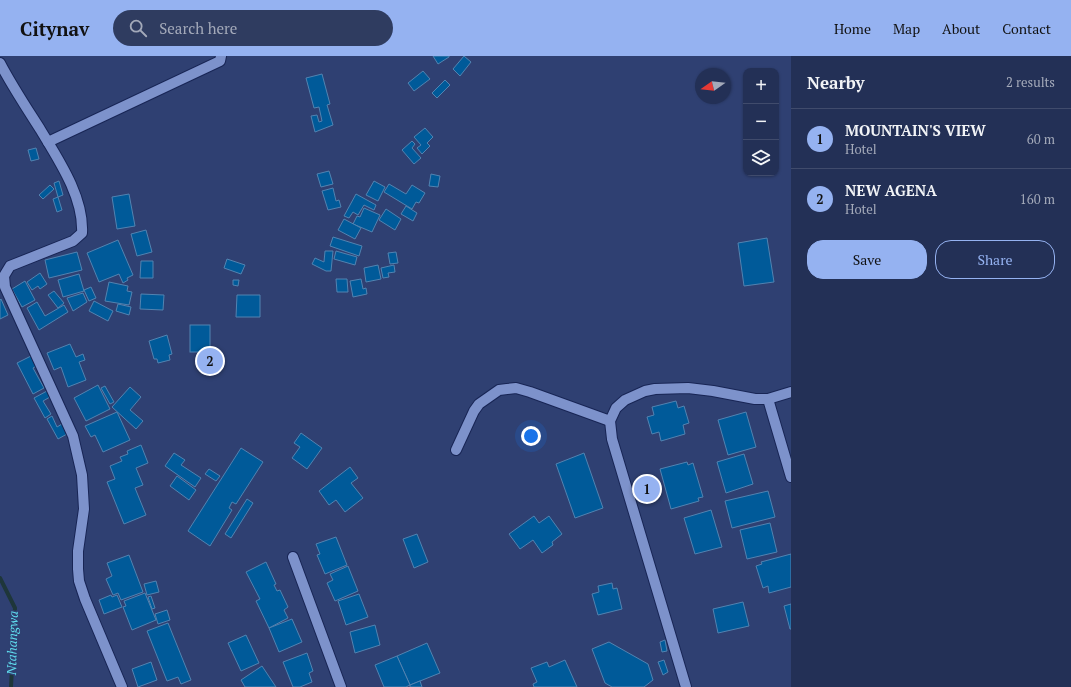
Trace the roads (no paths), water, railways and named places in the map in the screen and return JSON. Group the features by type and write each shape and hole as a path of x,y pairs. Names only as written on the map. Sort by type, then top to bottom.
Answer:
{"street":[{"path":"48,142 220,61 221,56"},
{"path":"0,63 56,157 75,194 83,222 82,233 73,241 10,266 4,276 5,287 73,436 82,475 84,509 78,551 79,581 85,599 122,687"},
{"path":"456,450 479,404 499,390 516,388 610,421"},
{"path":"686,687 612,439 610,421 616,408 625,400 645,391 655,389 688,388 768,399 791,392"},
{"path":"768,399 791,477"},
{"path":"293,557 341,687"}],"waterway":[{"name":"Ntahangwa","path":"0,578 15,608 11,687"}],"place":[{"name":"NEW AGENA","path":"210,361"},
{"name":"MOUNTAIN'S VIEW","path":"647,489"}]}
